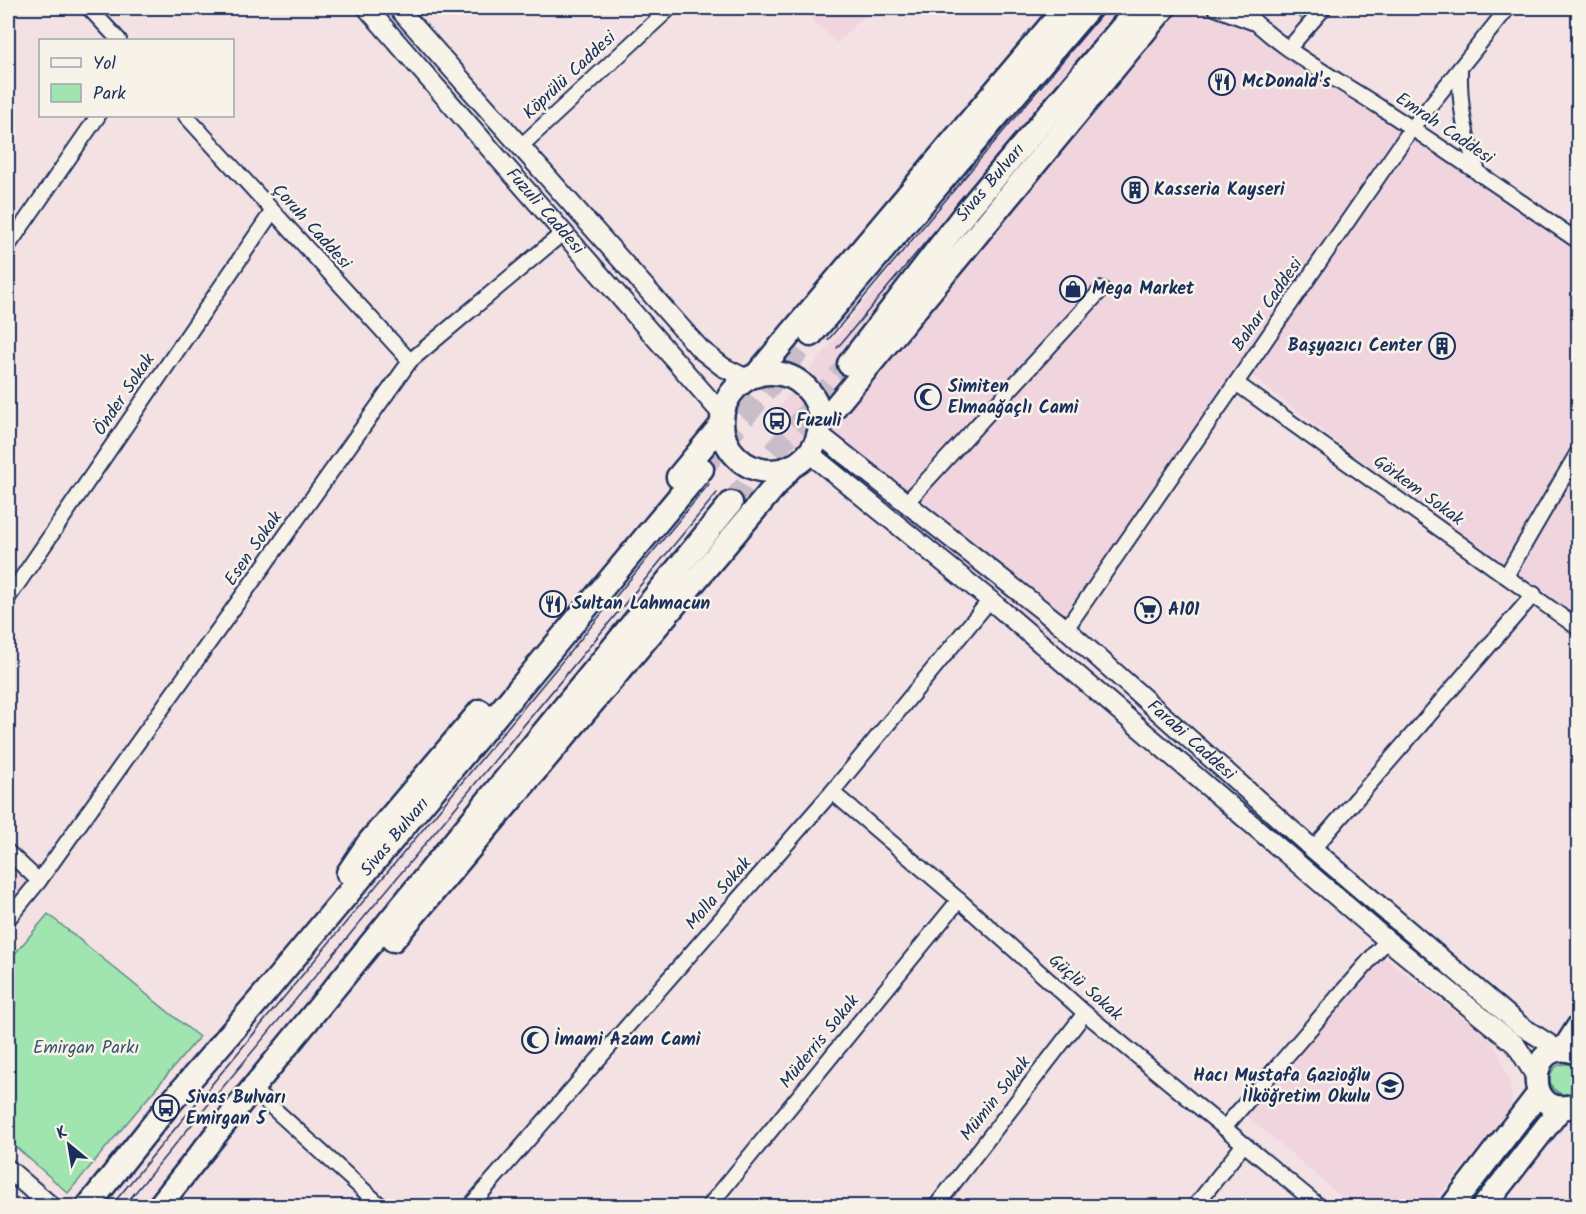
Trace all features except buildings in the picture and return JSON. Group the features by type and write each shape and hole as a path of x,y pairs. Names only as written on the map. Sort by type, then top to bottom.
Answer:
{"main road":[{"path":"265,993 369,842 722,419 730,394 751,377 1065,8"},
{"path":"811,335 1089,8"},
{"name":"Sivas Bulvarı","path":"849,364 966,212 1138,8"},
{"path":"252,1089 376,960 810,444 1164,8"},
{"path":"722,419 727,445 733,454 750,467 771,471 810,444 817,403 805,386 787,375 777,373 751,377"},
{"name":"Sivas Bulvarı","path":"88,1206 166,1108 265,993 702,469"},
{"path":"159,1206 730,502"},
{"path":"1452,1206 1537,1085 1543,1060 1550,1053 1567,1051 1578,1027"},
{"path":"1537,1085 1552,1105 1570,1106"},
{"path":"1492,1204 1570,1106"}],"street":[{"path":"88,8 118,39"},
{"name":"Fuzuli Caddesi","path":"367,8 564,232 722,419"},
{"name":"Fuzuli Caddesi","path":"398,8 700,349 723,367 751,377"},
{"name":"Köprülü Caddesi","path":"520,147 670,8"},
{"path":"1215,8 1258,24"},
{"path":"1242,8 1258,24"},
{"path":"1289,48 1324,8"},
{"name":"Bahar Caddesi","path":"1066,629 1412,128 1508,8"},
{"name":"Emrah Caddesi","path":"1258,24 1289,48 1578,241"},
{"path":"1460,68 1460,99 1464,130 1479,174"},
{"path":"8,246 97,117"},
{"name":"Çoruh Caddesi","path":"187,117 410,361"},
{"name":"Önder Sokak","path":"8,598 272,212"},
{"name":"Esen Sokak","path":"8,919 39,881 410,361 564,232"},
{"path":"907,502 1102,289"},
{"name":"Görkem Sokak","path":"1236,383 1578,627"},
{"name":"Farabi Caddesi","path":"810,444 907,502 1066,629 1313,849 1521,1026 1567,1051"},
{"name":"Farabi Caddesi","path":"810,444 1387,940 1516,1045 1537,1085"},
{"path":"1506,576 1578,452"},
{"path":"1313,849 1534,594"},
{"name":"Molla Sokak","path":"470,1206 832,792 990,600"},
{"name":"Güçlü Sokak","path":"832,792 959,900 1085,1013 1319,1206"},
{"path":"8,852 39,881"},
{"name":"Müderris Sokak","path":"709,1206 959,900"},
{"path":"1224,1128 1387,940"},
{"name":"Mümin Sokak","path":"936,1206 1085,1013"},
{"path":"252,1089 381,1206"},
{"path":"1195,1206 1244,1144"},
{"path":"8,1169 51,1206"}],"shaded area":[{"path":"800,8 871,8 837,43"},
{"path":"1103,8 1231,8 1578,244 1578,628 1249,374 1048,653 767,422"},
{"path":"8,860 33,883 8,921"},
{"name":"Hacı Mustafa Gazioğlu İlköğretim Okulu","path":"1383,957 1490,1038 1501,1058 1512,1096 1509,1112 1430,1206 1352,1206 1246,1115"}],"green space":[{"path":"1285,8 1322,8 1308,23"},
{"name":"Emirgan Parkı","path":"48,914 199,1037 68,1193 8,1140 8,962"},
{"path":"1565,1064 1576,1068 1580,1079 1576,1090 1565,1094 1554,1090 1550,1079 1554,1068"}],"tunnel":[{"path":"702,469 811,335"},
{"path":"731,503 849,364"}],"tram line":[{"path":"828,340 1107,8"},
{"path":"837,348 1121,8"},
{"path":"111,1206 709,484"},
{"path":"124,1206 717,493"}],"place":[{"name":"McDonald's","path":"1222,82"},
{"name":"Kasseria Kayseri","path":"1135,190"},
{"name":"Mega Market","path":"1073,289"},
{"name":"Başyazıcı Center","path":"1442,346"},
{"name":"Simiten Elmaağaçlı Cami","path":"928,397"},
{"name":"Fuzuli","path":"777,421"},
{"name":"Sultan Lahmacun","path":"553,604"},
{"name":"A101","path":"1148,610"},
{"name":"İmami Azam Cami","path":"535,1040"},
{"name":"Hacı Mustafa Gazioğlu İlköğretim Okulu","path":"1390,1086"},
{"name":"Sivas Bulvarı Emirgan 5","path":"166,1108"}]}
